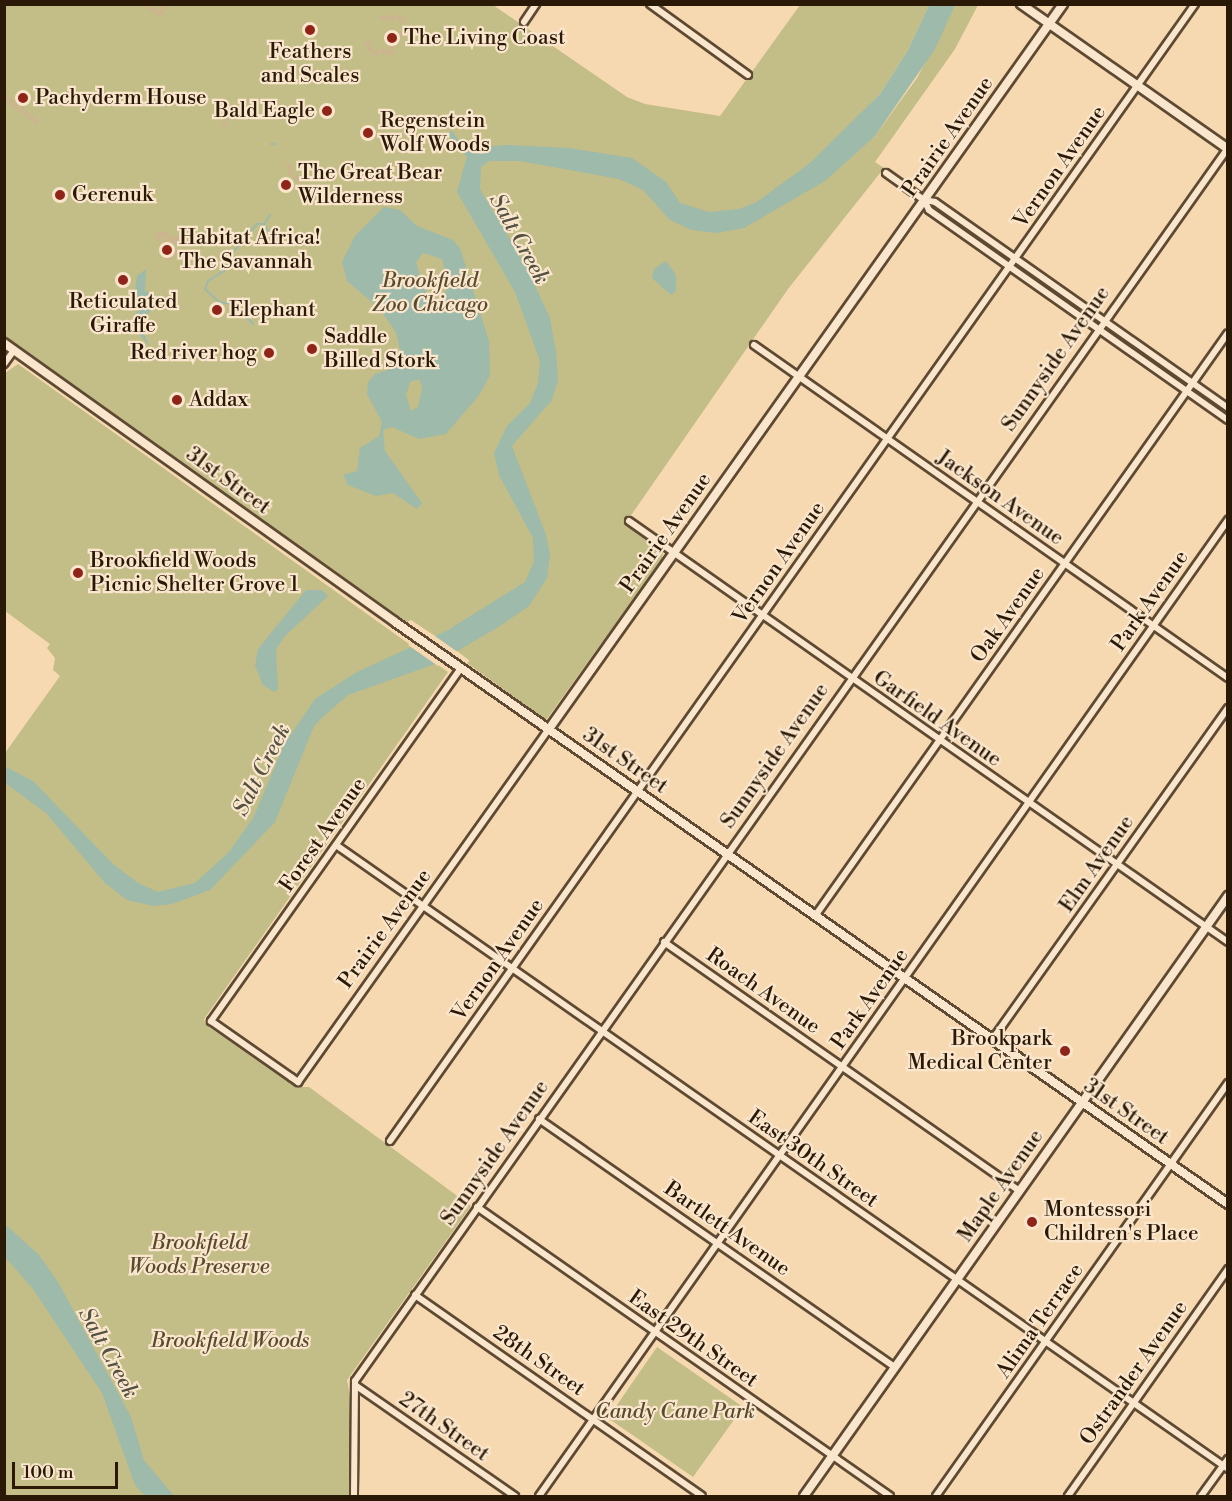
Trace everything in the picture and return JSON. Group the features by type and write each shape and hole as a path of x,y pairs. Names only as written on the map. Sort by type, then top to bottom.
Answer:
{"main road":[{"name":"31st Street","path":"4,343 395,622 1227,1204"}],"street":[{"path":"524,22 536,4"},
{"path":"650,4 748,75"},
{"path":"1021,4 1227,149"},
{"name":"Prairie Avenue","path":"298,1082 1063,4"},
{"name":"Vernon Avenue","path":"390,1141 1195,4"},
{"name":"Sunnyside Avenue","path":"355,1385 415,1295 601,1030 1227,149"},
{"path":"886,173 924,200 929,210 1227,420"},
{"path":"924,200 935,201 1227,408"},
{"path":"134,327 140,326"},
{"name":"Oak Avenue","path":"815,916 1227,333"},
{"name":"Jackson Avenue","path":"754,345 1227,678"},
{"path":"4,364 14,350"},
{"name":"Park Avenue","path":"539,1497 1227,520"},
{"name":"Garfield Avenue","path":"629,521 1227,942"},
{"name":"Forest Avenue","path":"298,1082 211,1021 461,668"},
{"name":"Elm Avenue","path":"992,1040 1227,708"},
{"name":"East 30th Street","path":"336,845 1225,1467"},
{"name":"Maple Avenue","path":"804,1497 1227,896"},
{"name":"Roach Avenue","path":"664,942 1020,1191"},
{"name":"Alima Terrace","path":"936,1497 1227,1083"},
{"name":"Bartlett Avenue","path":"539,1119 896,1367"},
{"name":"East 29th Street","path":"477,1207 890,1497"},
{"name":"Ostrander Avenue","path":"1068,1497 1227,1269"},
{"name":"28th Street","path":"415,1295 702,1497"},
{"path":"354,1497 355,1385"},
{"name":"27th Street","path":"355,1385 514,1497"},
{"path":"1201,1497 1225,1467 1227,1459"}],"green space":[{"name":"Brookfield Zoo Chicago","path":"5,5 493,5 627,97 645,104 720,116 800,5 929,5 908,50 880,94 838,138 856,152 875,136 917,78 955,5 978,5 955,49 875,162 884,168 788,289 625,524 663,552 662,559 546,720 467,663 470,661 457,651 448,631 435,636 411,620 407,622 5,336"},
{"name":"Brookfield Woods Preserve","path":"18,364 448,672 204,1019 206,1025 296,1087 309,1087 471,1206 347,1380 351,1400 349,1496 5,1496 5,753 60,676 53,670 55,658 47,648 50,644 5,611 5,373"},
{"name":"Candy Cane Park","path":"657,1347 743,1407 693,1477 608,1418"}],"shaded area":[{"name":"Salt Creek","path":"929,5 955,5 935,49 875,136 825,181 744,228 716,233 692,230 670,220 643,190 619,179 520,161 489,161 481,167 480,189 526,266 550,318 556,352 558,380 552,400 512,446 546,535 550,555 547,578 529,606 500,626 435,664 348,695 324,716 314,726 275,822 210,890 172,904 154,906 127,900 105,883 46,813 5,783 4,766 33,781 113,864 138,883 158,892 195,883 229,852 253,818 285,743 315,699 357,672 448,630 525,582 534,561 533,538 499,475 494,453 507,426 530,403 538,383 540,361 515,292 457,192 467,156 454,148 449,135 451,130 465,148 507,145 569,148 632,158 666,182 680,203 709,212 739,209 757,202 810,163 880,94 908,50"},
{"path":"384,207 400,210 417,226 453,240 460,248 489,341 490,375 480,394 446,434 419,439 392,427 383,430 385,451 422,503 417,509 393,493 376,496 348,485 343,475 357,471 360,448 379,436 382,422 367,394 368,382 375,374 396,367 402,359 396,332 379,308 347,281 342,262 355,236","holes":["423,253 442,259 448,284 443,300 433,300 423,286 416,262","419,379 422,388 418,407 411,411 406,395 410,382"]},
{"path":"666,261 676,275 676,291 671,295 652,278 654,269"},
{"path":"146,269 145,291 155,295 158,303 139,323 150,347 137,332 133,317 143,304 135,291 137,276"},
{"path":"306,590 322,590 328,596 285,636 276,649 278,689 274,692 263,685 255,666 258,649"},
{"name":"Salt Creek","path":"5,1224 39,1255 58,1282 131,1417 144,1460 174,1496 145,1496 135,1485 102,1393 33,1289 5,1257"}],"pier":[{"path":"432,634 459,653 438,666 408,645"}],"waterway":[{"path":"253,324 236,305 219,302 205,289 208,281 225,270 229,257 257,224 264,224 270,215"},
{"path":"264,224 270,234 264,246"}],"tunnel":[{"path":"145,4 159,13 167,4"},
{"path":"366,41 374,53 384,50 391,54 393,48 388,38 400,36 406,30 402,17 384,19 381,15"},
{"path":"4,96 40,123"},
{"path":"223,125 235,108"},
{"path":"308,111 311,114"},
{"path":"290,164 289,171 301,180 323,176"},
{"path":"172,240 163,233 157,237 175,251 180,251"},
{"path":"175,251 170,258 165,256 169,242 183,234"},
{"path":"175,240 181,243 185,237 189,239"}],"place":[{"name":"Feathers and Scales","path":"310,30"},
{"name":"The Living Coast","path":"392,38"},
{"name":"Pachyderm House","path":"23,98"},
{"name":"Bald Eagle","path":"327,111"},
{"name":"Regenstein Wolf Woods","path":"368,133"},
{"name":"The Great Bear Wilderness","path":"286,185"},
{"name":"Gerenuk","path":"60,195"},
{"name":"Habitat Africa! The Savannah","path":"167,250"},
{"name":"Reticulated Giraffe","path":"123,280"},
{"name":"Elephant","path":"217,310"},
{"name":"Saddle Billed Stork","path":"312,349"},
{"name":"Red river hog","path":"269,353"},
{"name":"Addax","path":"177,400"},
{"name":"Brookfield Woods Picnic Shelter Grove 1","path":"78,573"},
{"name":"Brookpark Medical Center","path":"1065,1051"},
{"name":"Montessori Children's Place","path":"1032,1222"}],"park label":[{"name":"Brookfield Woods","path":"230,1341"}]}
